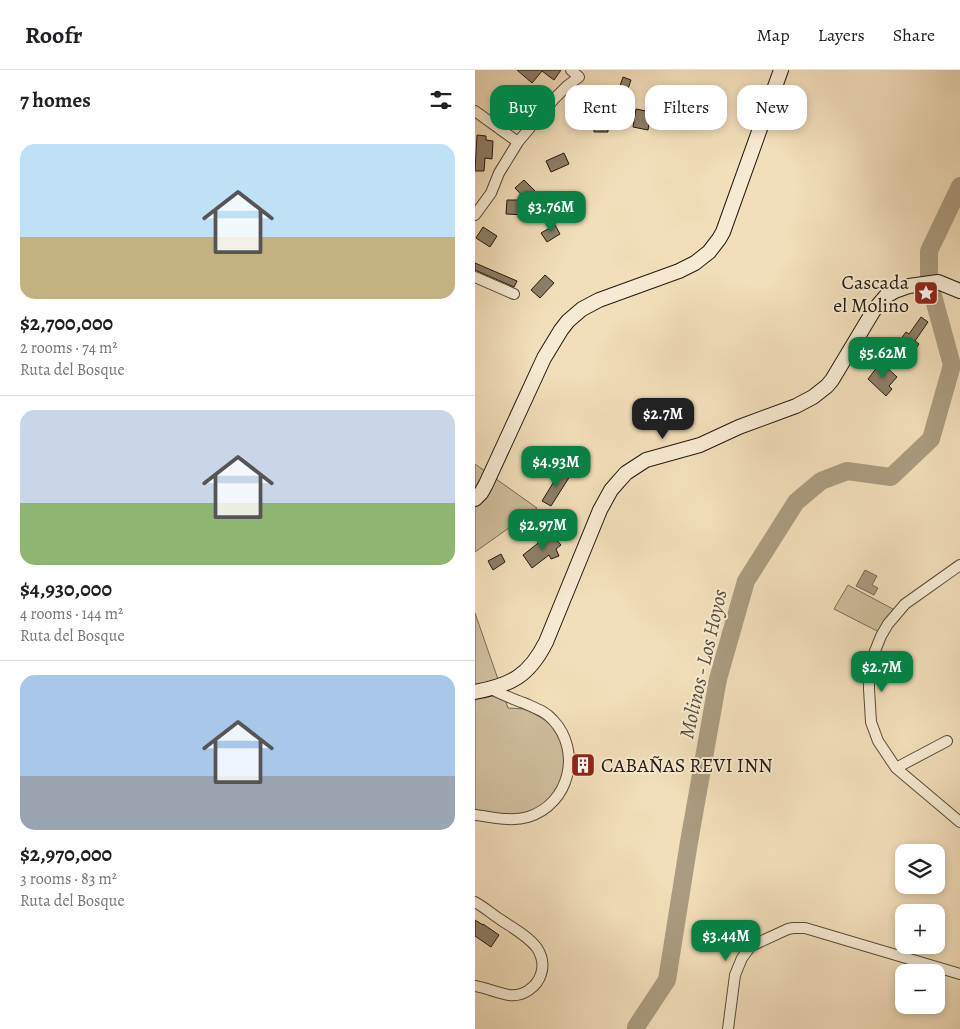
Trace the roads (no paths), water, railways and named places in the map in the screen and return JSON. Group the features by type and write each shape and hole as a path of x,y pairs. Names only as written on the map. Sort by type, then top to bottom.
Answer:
{"street":[{"path":"475,499 486,484 544,358 568,321 582,309 599,300 687,268 702,258 714,246 723,232 781,70"},
{"path":"475,215 491,193 499,173 518,142 567,86 575,73"},
{"path":"475,111 518,142"},
{"path":"475,277 514,294"},
{"path":"482,690 501,686 520,676 529,669 541,652 600,510 611,490 626,473 646,460 700,445 739,426 796,406 813,397 832,380 874,310 887,296 895,291 909,286 931,283 960,291"},
{"path":"960,565 905,604 896,614 881,636 873,656 869,684 871,722 878,741 896,768 960,822"},
{"path":"475,815 512,819 537,813 552,803 562,790 569,773 570,763 564,736 547,714 539,709 482,690"},
{"path":"896,768 947,741"},
{"path":"475,902 534,944 543,962 538,982 522,994 508,995 475,986"},
{"path":"728,1029 735,975 742,958 751,946 793,928 805,928 960,974"}],"waterway":[{"name":"Molinos - Los Hoyos","path":"636,1029 667,980 718,679 746,581 796,502 821,481 847,471 891,477 931,439 952,365 929,281 929,251 960,186"}],"place":[{"name":"Cascada el Molino","path":"926,293"},
{"name":"CABAÑAS REVI INN","path":"583,765"}]}
